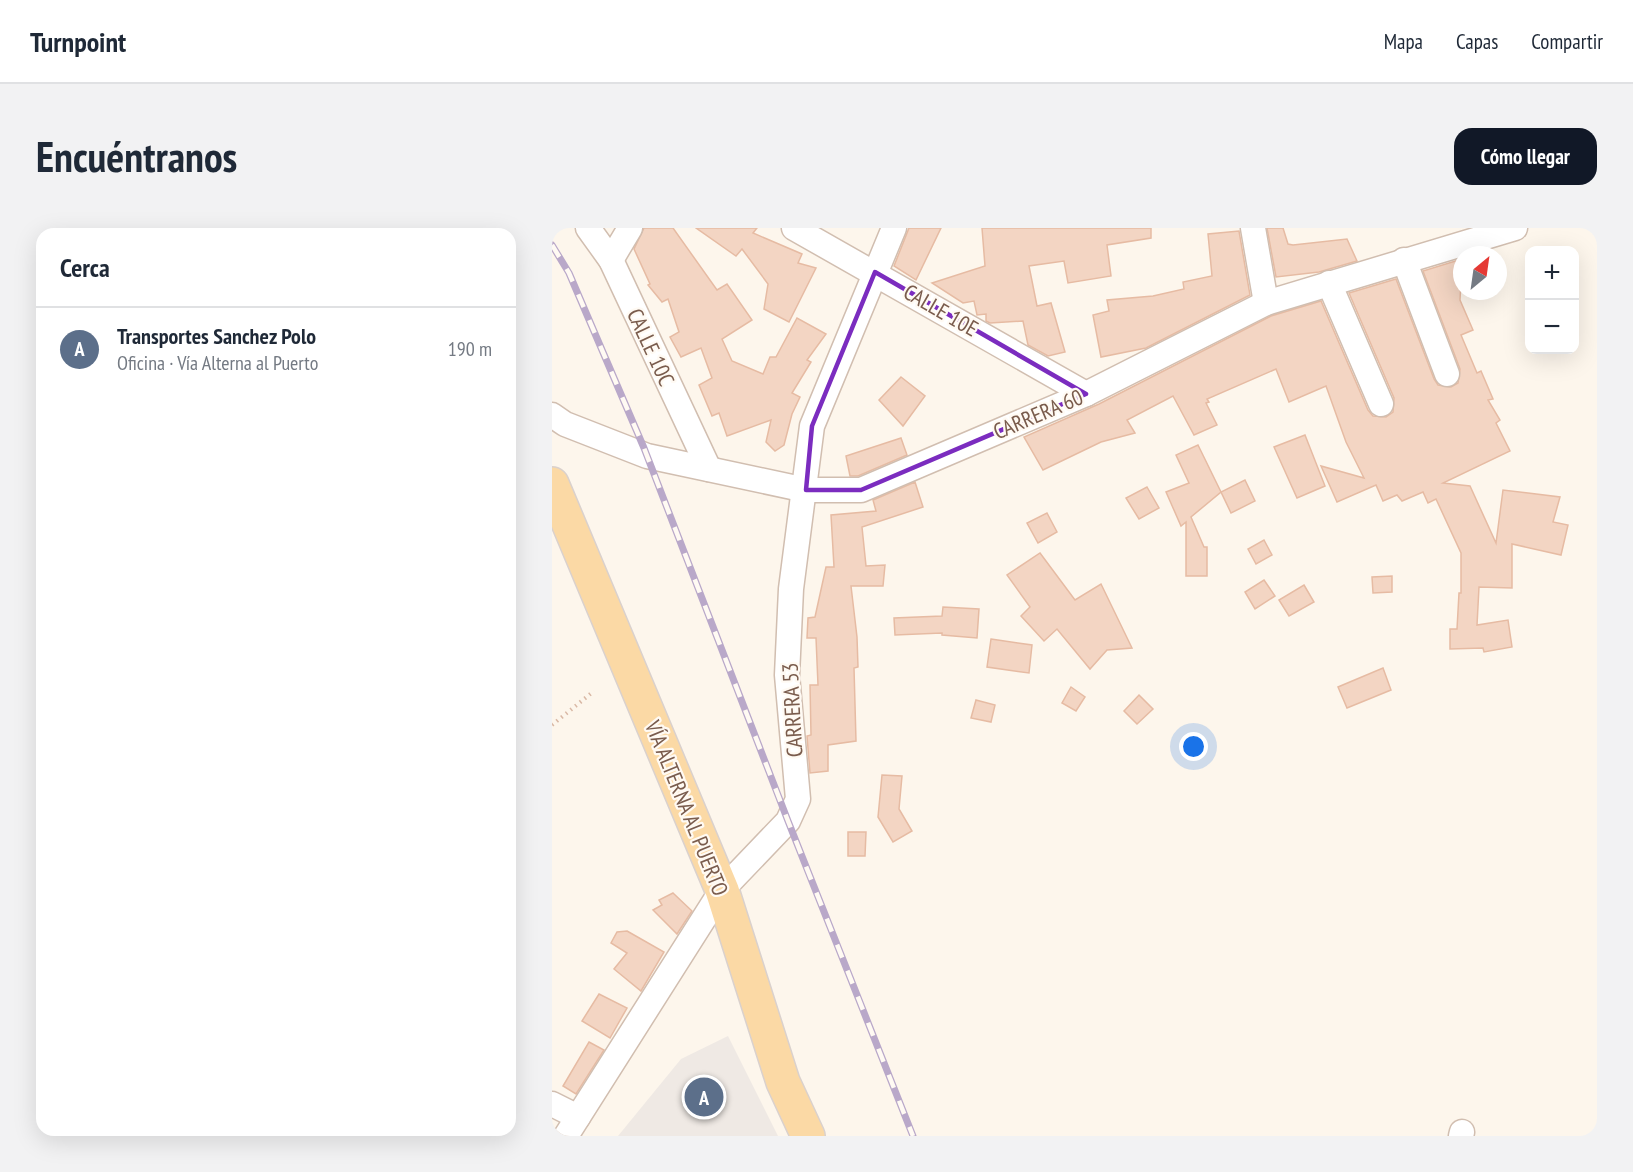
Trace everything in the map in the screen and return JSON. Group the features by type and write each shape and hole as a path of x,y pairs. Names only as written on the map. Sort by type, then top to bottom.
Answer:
{"main road":[{"name":"VÍA ALTERNA AL PUERTO","path":"552,484 722,890 783,1082 808,1136"}],"street":[{"name":"CALLE 10C","path":"588,228 611,260 709,469"},
{"path":"611,260 630,228"},
{"name":"CALLE 10E","path":"794,228 1086,394"},
{"name":"CARRERA 53","path":"572,1127 722,890 788,821 798,799 788,675 792,580 806,490 812,426 894,228"},
{"path":"1253,228 1266,303"},
{"name":"CARRERA 60","path":"552,415 565,424 647,456 806,490 861,490 1086,394 1266,303 1515,228"},
{"path":"1404,260 1447,374"},
{"path":"1329,283 1381,404"},
{"path":"552,1104 572,1127"}],"path":[{"path":"552,725 594,691"}],"highlighted area":[{"path":"875,272 1086,394 861,490 806,490 812,426"}],"shaded area":[{"path":"728,1036 778,1136 618,1136 681,1059"}],"building":[{"path":"644,228 673,228 717,290 727,284 752,320 722,339 732,361 763,374 770,357 776,357 797,318 826,334 807,360 811,362 792,393 800,397 792,414 784,445 775,451 766,442 771,420 727,436 719,413 712,416 699,385 712,378 701,348 681,357 670,337 679,332 668,299 662,302 648,285 650,284 634,249"},
{"path":"696,228 757,228 753,233 802,254 798,263 816,268 789,322 764,309 768,284 742,249 736,256"},
{"path":"909,228 941,228 916,280 894,266"},
{"path":"982,228 1151,228 1151,238 1107,245 1111,276 1068,283 1064,261 1029,266 1037,306 1051,303 1065,352 1048,356 1028,345 1023,321 990,323 986,321 986,314 977,315 974,301 963,303 932,283 985,266"},
{"path":"1267,228 1283,228 1288,244 1293,245 1347,239 1357,261 1319,272 1276,277"},
{"path":"1239,231 1250,295 1146,348 1101,357 1093,315 1109,311 1107,300 1153,296 1184,289 1183,282 1212,276 1208,234"},
{"path":"1453,262 1453,300 1460,300 1473,330 1461,335 1477,373 1481,371 1493,399 1488,400 1500,420 1496,423 1510,451 1443,483 1470,486 1496,543 1503,490 1560,497 1553,522 1568,525 1561,555 1512,544 1512,588 1479,587 1477,625 1508,620 1512,647 1484,652 1483,648 1450,649 1450,629 1457,629 1459,593 1461,593 1461,553 1436,499 1428,503 1423,492 1402,501 1397,495 1383,501 1376,485 1337,502 1321,466 1364,478 1346,442 1326,386 1289,402 1276,369 1207,399 1209,402 1206,403 1217,425 1194,435 1173,396 1127,420 1135,433 1101,442 1043,470 1024,437 1099,404 1271,316 1321,301 1368,410 1373,416 1386,417 1393,412 1394,398 1349,293 1396,279 1434,379 1438,385 1451,387 1458,383 1460,369 1423,271"},
{"path":"901,377 925,396 903,426 879,400"},
{"path":"1305,435 1325,486 1297,498 1274,447"},
{"path":"901,438 907,455 858,476 850,476 846,456"},
{"path":"1198,445 1221,492 1191,517 1204,547 1207,547 1207,576 1186,576 1186,522 1181,526 1166,492 1189,483 1176,455"},
{"path":"1245,480 1255,501 1231,513 1221,492"},
{"path":"915,482 923,507 862,527 866,566 885,565 883,586 851,586 858,667 854,668 856,741 828,745 828,771 810,773 807,736 811,735 810,685 818,685 816,638 807,638 808,618 815,617 826,567 834,567 831,515 876,511 873,500"},
{"path":"1147,487 1159,508 1139,519 1126,498"},
{"path":"1047,513 1057,532 1038,543 1027,523"},
{"path":"1264,540 1272,555 1256,564 1248,549"},
{"path":"1040,553 1075,600 1101,584 1132,648 1107,650 1090,669 1057,629 1044,641 1021,616 1030,607 1007,575"},
{"path":"1392,576 1392,592 1373,593 1372,577"},
{"path":"1264,580 1275,596 1255,609 1245,592"},
{"path":"1304,585 1314,602 1289,616 1279,600"},
{"path":"943,607 979,609 977,638 942,635 942,633 895,635 894,618 942,616"},
{"path":"991,639 1032,645 1029,673 987,667"},
{"path":"1383,668 1391,690 1347,708 1338,687"},
{"path":"1071,687 1085,697 1076,711 1062,703"},
{"path":"1139,695 1153,709 1137,724 1124,711"},
{"path":"976,700 995,705 991,722 971,718"},
{"path":"882,775 902,776 899,809 912,831 893,842 878,817"},
{"path":"848,832 866,832 865,856 848,856"},
{"path":"673,893 692,911 677,934 653,910 662,905 659,900"},
{"path":"627,931 664,952 641,991 614,969 627,953 611,943 617,932"},
{"path":"599,994 627,1008 610,1038 582,1021"},
{"path":"589,1042 604,1050 576,1094 563,1086"}],"railway":[{"path":"552,245 569,273 644,448 913,1136"}],"place":[{"name":"Transportes Sanchez Polo","path":"704,1097"}]}
